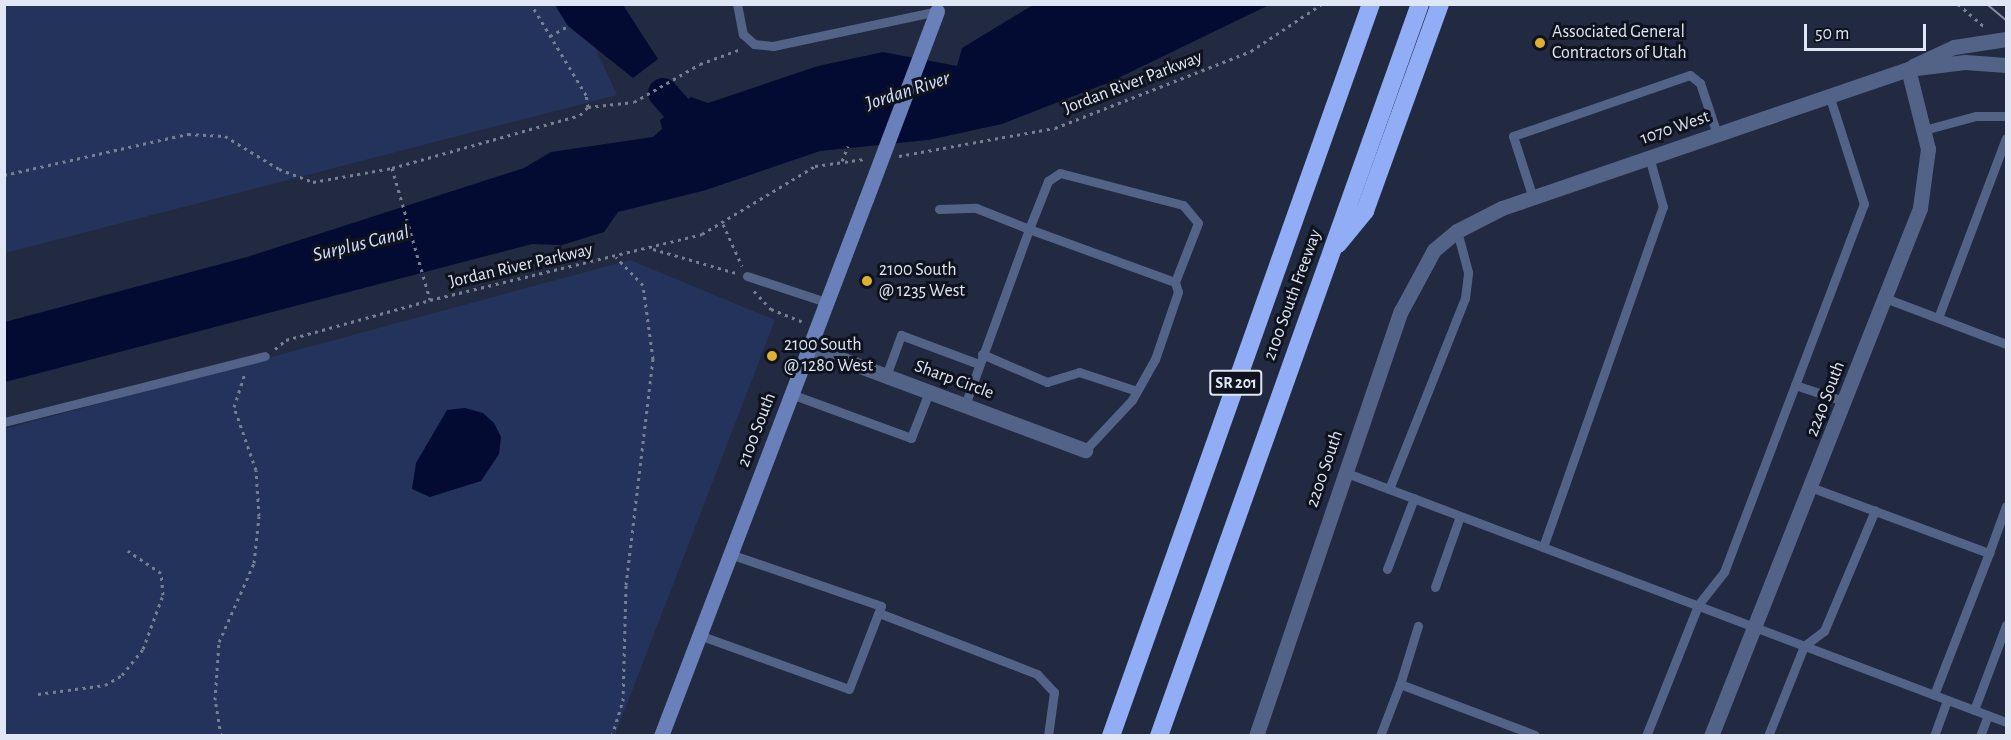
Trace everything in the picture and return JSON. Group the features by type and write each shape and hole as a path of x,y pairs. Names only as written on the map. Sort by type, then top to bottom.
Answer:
{"highway":[{"path":"1361,4 1362,30"},
{"name":"2100 South Freeway","path":"1111,735 1371,4"},
{"name":"2100 South Freeway","path":"1159,735 1420,4"},
{"path":"1330,255 1365,211 1440,4"}],"street":[{"name":"2100 South","path":"666,734 699,635 938,8"},
{"name":"1070 West","path":"1908,69 1934,53 1999,40"},
{"name":"1070 West","path":"1457,231 1533,198 1908,69 1965,62 2007,65"},
{"name":"2240 South","path":"1711,735 1758,628 1920,208 1927,178 1924,130 1908,69"},
{"name":"2200 South","path":"1259,734 1344,472 1409,290 1434,250 1457,231"},
{"name":"Sharp Circle","path":"809,347 1085,450"}],"lane":[{"path":"737,4 742,34 754,44 773,46 938,8"},
{"path":"1533,198 1513,136 1524,132 1690,75 1700,83 1717,134"},
{"path":"1646,735 1698,605 1724,572 1864,204 1830,95"},
{"path":"1924,130 1976,116 2007,116"},
{"path":"1938,318 2007,138"},
{"path":"1543,547 1663,207 1649,157"},
{"path":"965,405 1048,181 1060,173 1183,205 1198,223 1175,282 1178,292 1163,336 1137,391 1085,450"},
{"path":"939,209 976,208 1175,282"},
{"path":"1389,489 1465,298 1468,272 1457,231"},
{"path":"747,276 826,302"},
{"path":"1885,298 2007,344"},
{"path":"886,376 901,334 979,364"},
{"path":"982,354 1047,382 1079,372 1137,391"},
{"path":"4,422 265,357"},
{"path":"1795,385 1846,402"},
{"path":"791,394 911,438 928,392"},
{"path":"1344,472 2007,722"},
{"path":"1812,488 1989,553"},
{"path":"1387,569 1414,498"},
{"path":"1934,695 2007,506"},
{"path":"1768,735 1804,646 1824,631 1875,510"},
{"path":"1435,587 1461,516"},
{"path":"699,635 849,689 879,613 881,606 730,554"},
{"path":"879,613 1037,674 1054,692 1048,735"},
{"path":"1974,710 2007,625"},
{"path":"1380,735 1400,684 1418,626"},
{"path":"1400,684 1535,735"},
{"path":"1935,735 1947,700"},
{"path":"1980,735 1988,715"}],"path":[{"path":"531,4 586,95 588,107"},
{"name":"Jordan River Parkway","path":"939,152 1055,128 1225,62 1322,4"},
{"path":"1958,4 1999,40"},
{"path":"550,36 568,26"},
{"path":"4,175 188,134 225,135 279,169 313,182 392,168 580,115 588,107 634,102 700,64 754,44"},
{"name":"Jordan River Parkway","path":"392,168 430,300 616,257 702,234 815,166 842,161 848,146"},
{"path":"651,248 747,276"},
{"path":"612,735 623,701 626,585 653,359 643,285 616,257"},
{"path":"221,735 215,700 219,642 254,562 260,516 256,470 234,407 246,372 286,340 430,300"},
{"path":"38,694 105,685 122,675 143,650 163,595 160,573 128,551"}],"shaded area":[{"path":"4,5 555,5 568,26 592,41 617,95 5,253"},
{"path":"630,260 775,320 615,735 5,735 5,429"}],"water":[{"path":"555,5 623,5 658,59 633,78 568,26"},
{"name":"Surplus Canal","path":"1033,5 1269,5 1110,82 1002,124 928,140 820,151 706,190 618,212 604,232 562,245 532,244 5,382 5,322 247,257 524,168 551,152 653,137 662,129 660,120 691,97 708,103 818,66 883,52 957,66 962,48"},
{"path":"465,408 483,413 494,423 501,437 499,454 481,481 430,497 412,489 416,463 447,410"}],"waterway":[{"name":"Jordan River","path":"663,93 703,138"}],"tram line":[{"path":"1987,4 2006,20"}],"place":[{"name":"Associated General Contractors of Utah","path":"1540,43"},
{"name":"2100 South @ 1235 West","path":"867,281"},
{"name":"2100 South @ 1280 West","path":"772,356"}]}
